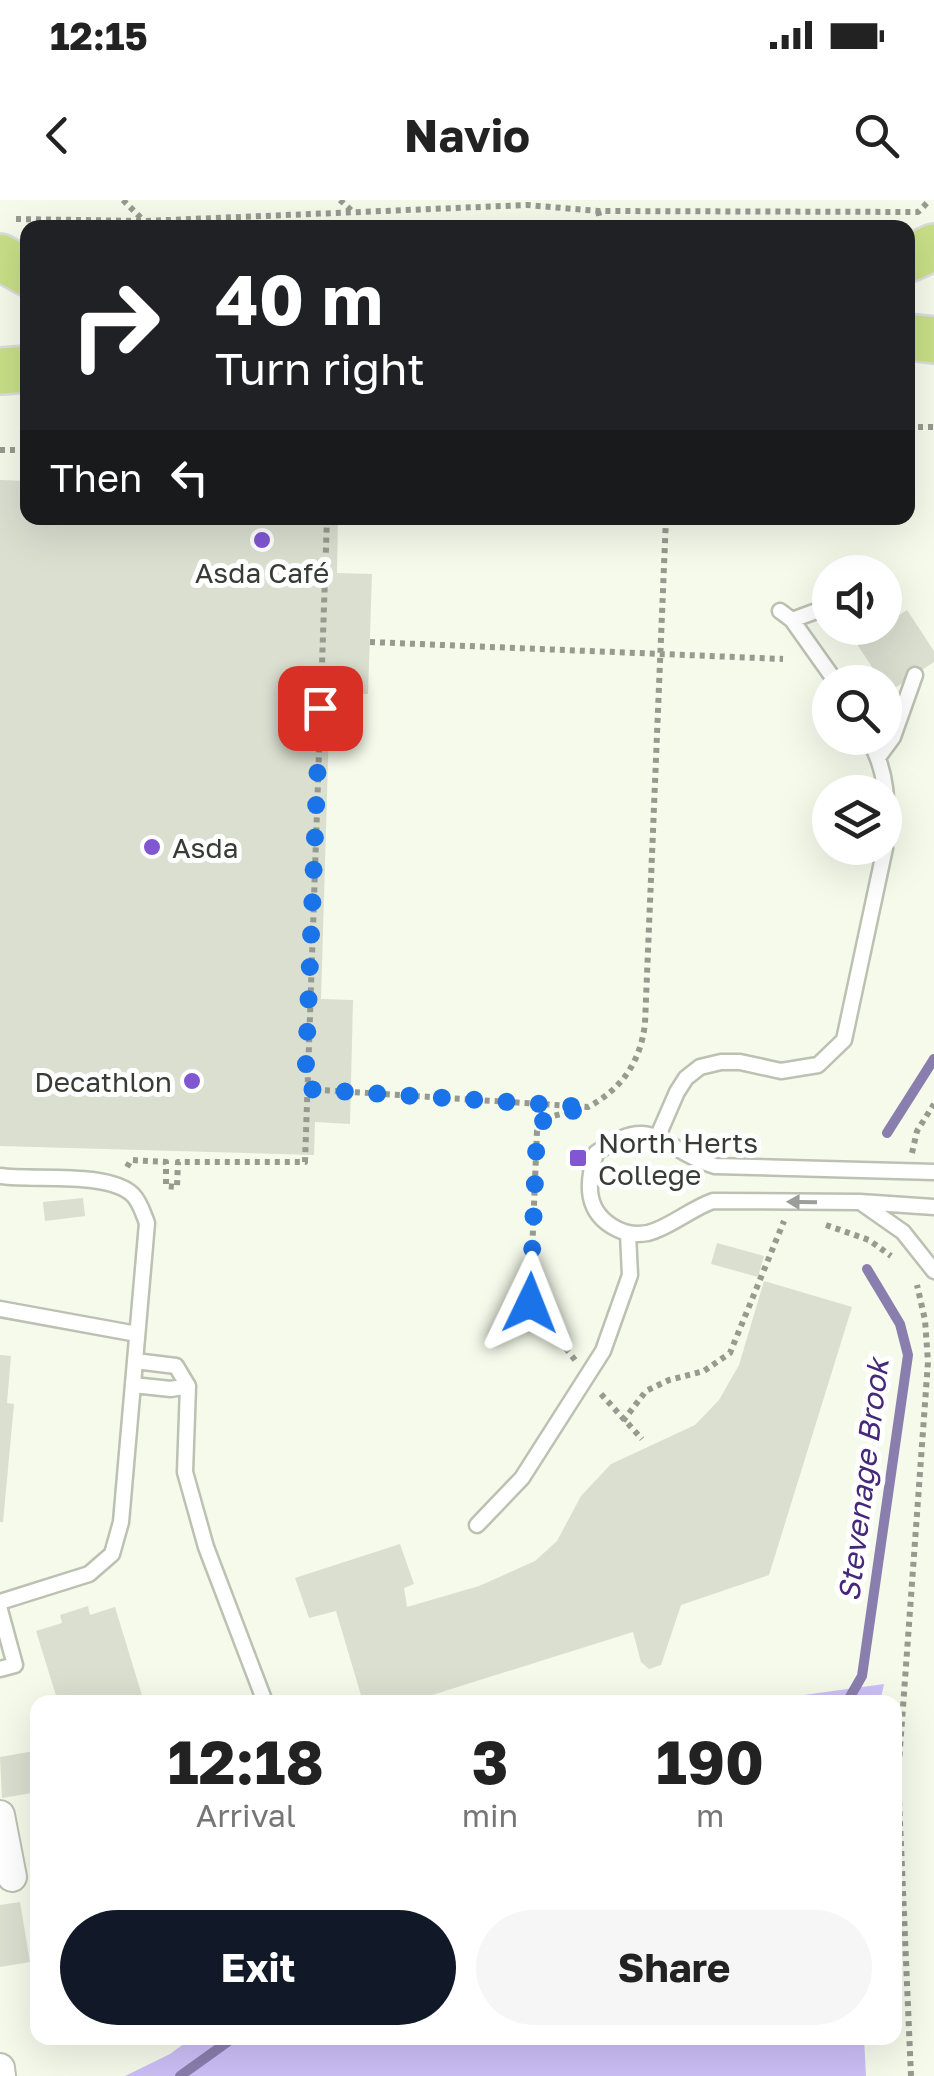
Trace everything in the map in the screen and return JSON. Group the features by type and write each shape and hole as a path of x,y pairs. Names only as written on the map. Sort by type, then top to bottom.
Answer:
{"street":[{"path":"0,1815 17,1877"},
{"path":"0,2068 1,2076"}],"lane":[{"path":"812,610 786,615 823,665"},
{"path":"882,775 879,756 894,737 915,674"},
{"path":"657,1138 677,1092 700,1067 740,1062 781,1071 818,1065 844,1040 881,865"},
{"path":"934,1172 715,1166 688,1157 672,1143 640,1134 611,1142 596,1154 590,1174 592,1208 603,1222 628,1234 650,1232 691,1208 713,1201 934,1207"},
{"path":"0,1176 100,1181 118,1186 136,1198 147,1223 122,1522 112,1554 89,1574 0,1602"},
{"path":"860,1202 903,1232 934,1271"},
{"path":"476,1525 522,1478 603,1350 630,1275 628,1234"},
{"path":"0,1308 137,1334"},
{"path":"135,1361 176,1366 188,1386 185,1472 206,1547 262,1695"},
{"path":"133,1386 188,1386"},
{"path":"0,1610 15,1665 0,1669"}],"path":[{"path":"123,200 142,220"},
{"path":"340,200 354,212"},
{"path":"392,211 394,200"},
{"path":"186,220 527,203 598,211 918,212 930,200"},
{"path":"598,211 600,220"},
{"path":"118,1186 131,1160 166,1162 166,1186 176,1187 178,1162 304,1162 327,525"},
{"path":"642,1440 622,1421 530,1303 537,1131 545,1118 588,1107 607,1097 642,1049 666,525"},
{"path":"370,642 783,659"},
{"path":"305,1089 588,1107"},
{"path":"908,1172 917,1131 934,1104"},
{"path":"622,1421 646,1391 704,1371 730,1353 784,1221 803,1222"},
{"path":"822,1224 869,1240 901,1263 917,1284 925,1320 928,1362 902,1721"},
{"path":"901,1263 903,1232"},
{"path":"902,1868 911,2076"}],"shaded area":[{"path":"884,1684 882,1695 803,1695"},
{"path":"182,2045 864,2045 866,2076 125,2076"}],"building":[{"name":"Asda","path":"0,480 20,481 20,525 338,525 337,573 372,574 368,694 330,693 321,999 353,1000 350,1124 315,1122 314,1155 0,1146"},
{"path":"907,610 934,651 934,662 902,683 902,665 871,665 857,645 902,645 902,613"},
{"path":"83,1198 85,1216 45,1221 43,1202"},
{"path":"717,1243 764,1256 758,1277 711,1264"},
{"path":"764,1281 852,1307 769,1575 681,1605 661,1665 649,1669 641,1662 633,1632 432,1695 361,1695 336,1611 309,1618 295,1578 400,1544 414,1584 404,1588 407,1607 479,1586 535,1561 557,1541 581,1496 611,1464 695,1425 719,1400 739,1365"},
{"path":"0,1355 11,1356 7,1403 14,1404 3,1522 0,1522"},
{"path":"88,1606 90,1615 115,1607 142,1695 56,1695 36,1631 62,1623 60,1615"},
{"path":"30,1752 30,1793 2,1798 0,1757"},
{"path":"20,1902 30,1962 0,1967 0,1905"}],"waterway":[{"name":"Stevenage Brook","path":"887,1133 934,1059"},
{"name":"Stevenage Brook","path":"851,1695 862,1676 908,1355 900,1324 867,1269"},
{"name":"Stevenage Brook","path":"180,2076 223,2045"}],"place":[{"name":"Asda Café","path":"262,540"},
{"name":"Asda","path":"152,847"},
{"name":"Decathlon","path":"192,1081"},
{"name":"North Herts College","path":"578,1158"}],"route":[{"path":"320,708 305,1089 588,1107 545,1118 537,1131 530,1303"}]}
